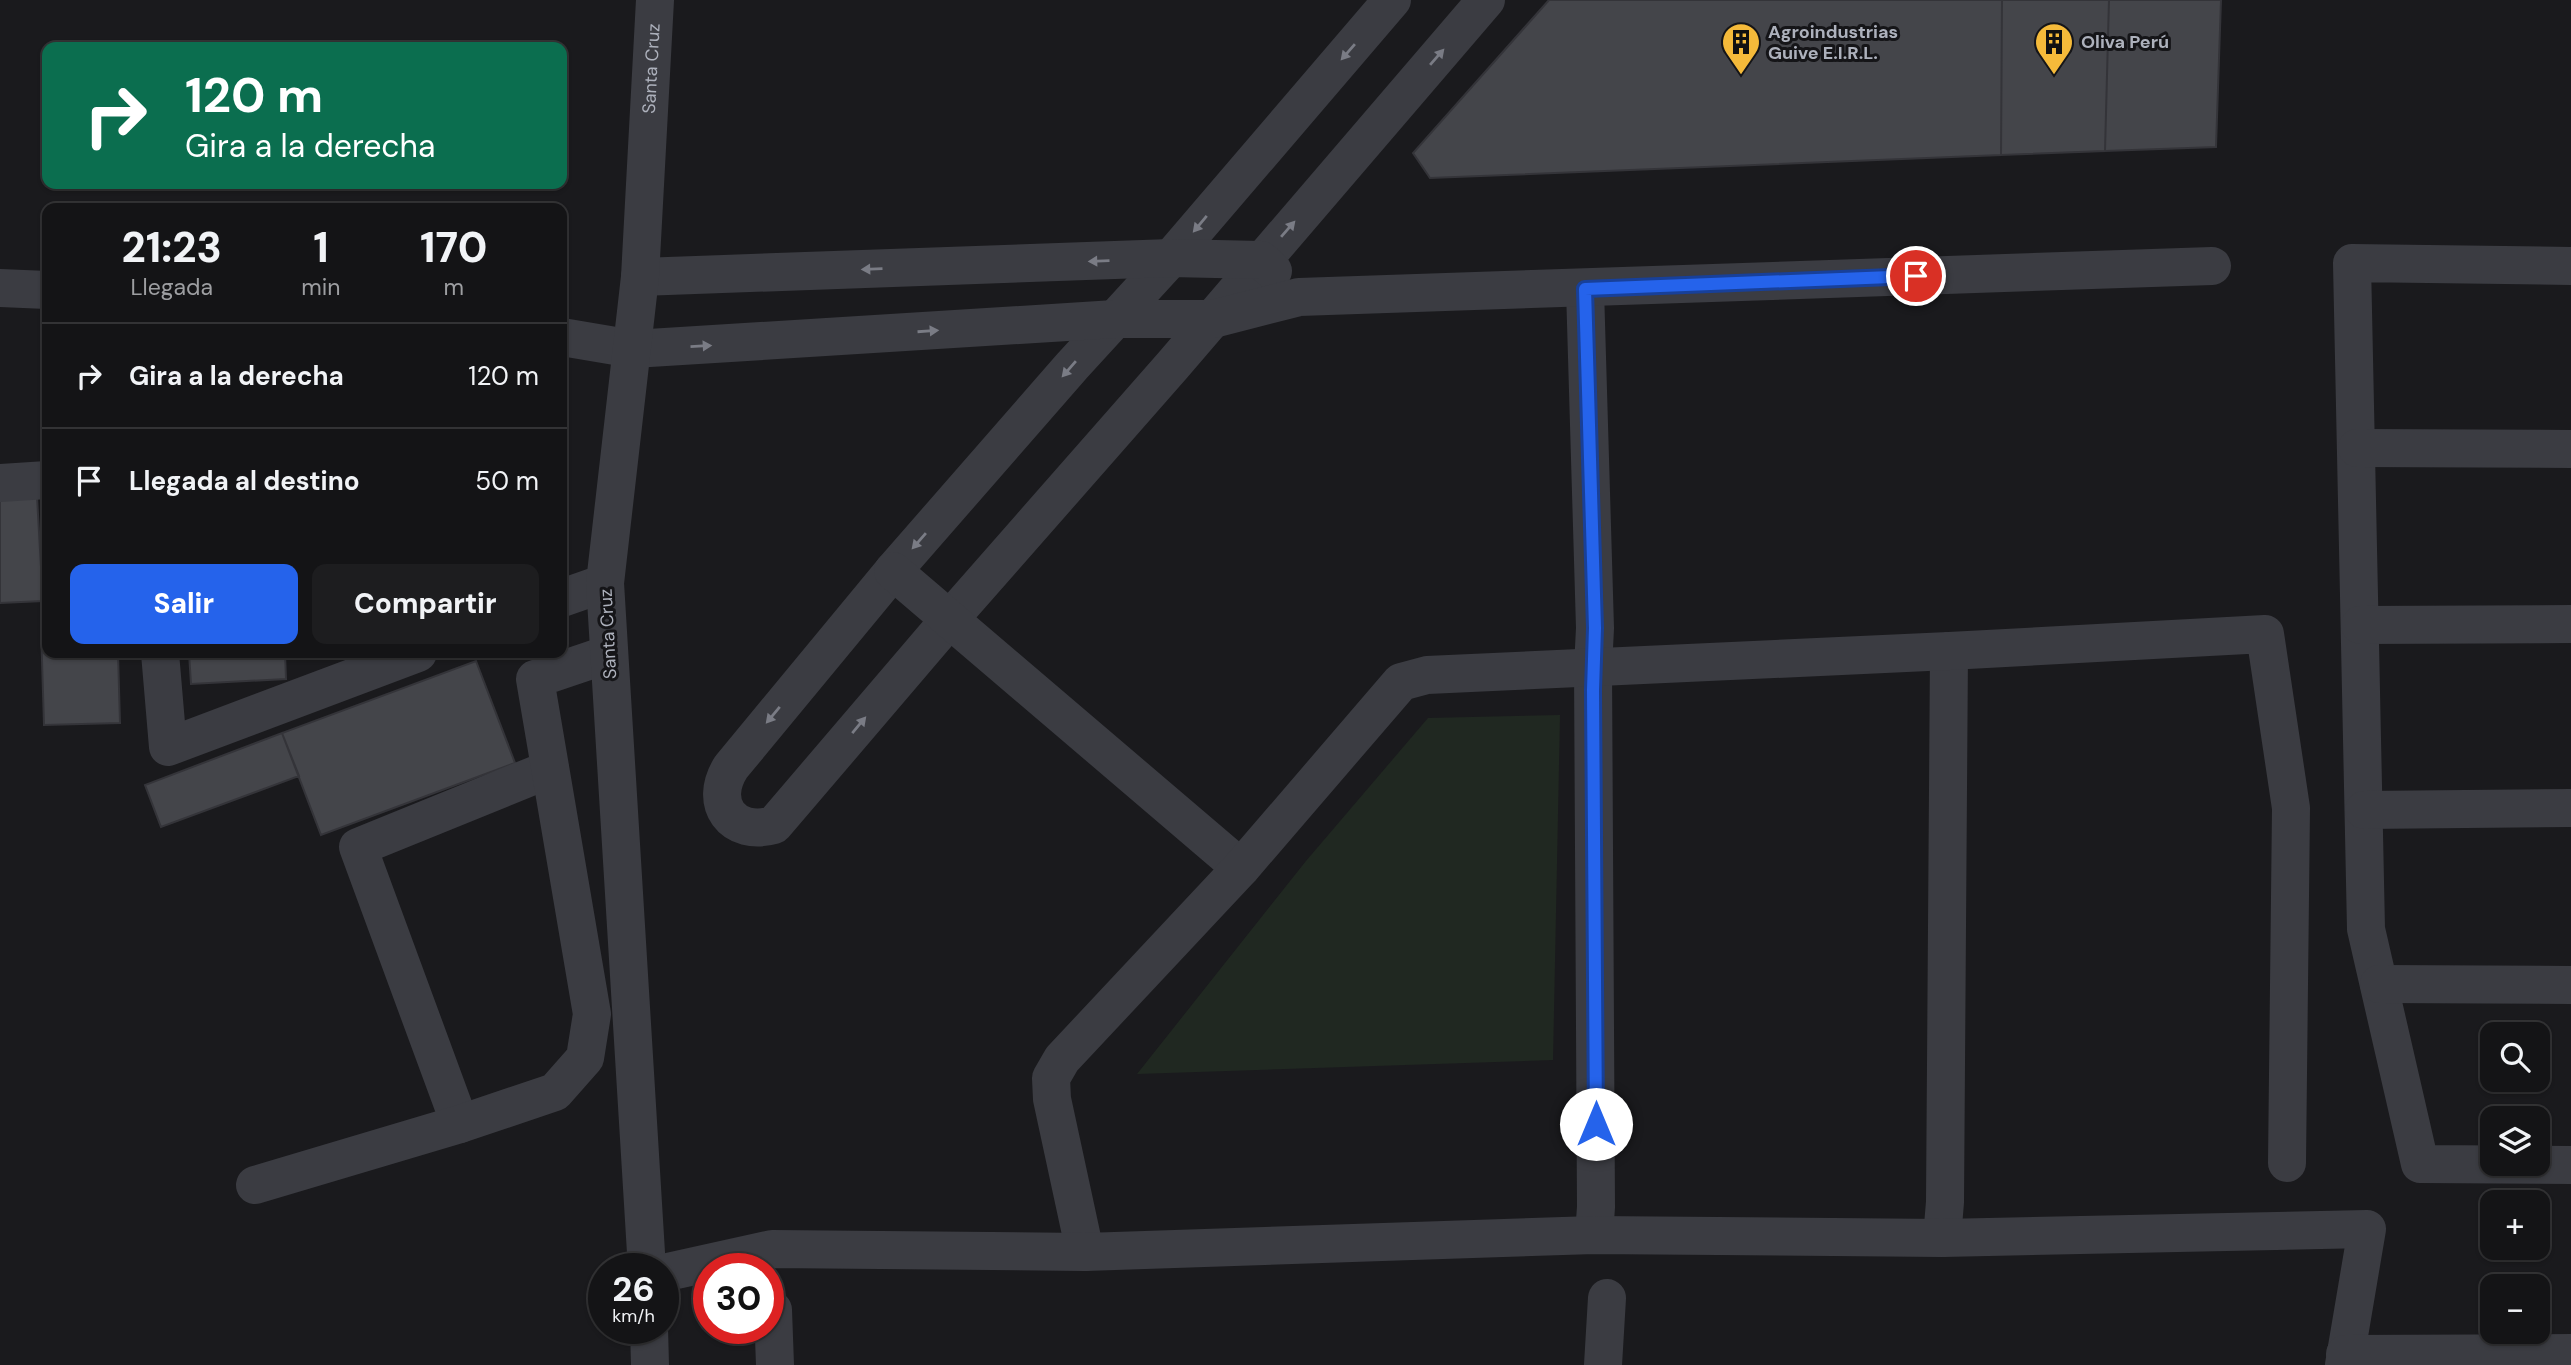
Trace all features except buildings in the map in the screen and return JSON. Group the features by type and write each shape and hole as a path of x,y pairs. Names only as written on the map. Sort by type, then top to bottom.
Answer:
{"street":[{"name":"Santa Cruz","path":"646,1253 605,583 640,277 655,0"},
{"path":"1392,0 1171,258 893,571 731,767 723,780 720,795 725,810 735,822 747,828 761,829 774,825 1486,0"},
{"path":"640,277 1171,258 1261,260 1299,297"},
{"path":"2571,266 2353,263 2366,929 2420,1164 2571,1165"},
{"path":"567,338 633,349 1115,318 1213,319 1299,297 2212,266"},
{"path":"0,288 42,290"},
{"path":"1585,289 1595,628 1594,1235"},
{"path":"2357,448 2571,449"},
{"path":"0,483 42,480"},
{"path":"893,571 1241,868"},
{"path":"567,596 605,583"},
{"path":"2360,625 2571,624"},
{"path":"1085,1252 1052,1099 1051,1078 1062,1059 1241,868 1401,682 1427,675 2265,634 2291,808 2287,1163"},
{"path":"1942,1238 1945,1174 1950,651"},
{"path":"255,1185 460,1124 555,1092 585,1058 592,1014 535,679 609,654"},
{"path":"160,658 168,747 405,658"},
{"path":"460,1124 358,847 550,769"},
{"path":"2364,810 2571,808"},
{"path":"2379,984 2571,985"},
{"path":"679,1269 772,1249 1085,1252 1594,1235 1942,1238 2368,1229 2345,1360 2571,1353"},
{"path":"1603,1365 1607,1298"},
{"path":"649,1344 650,1365"},
{"path":"774,1344 775,1365"}],"shaded area":[{"path":"1560,715 1553,1060 1137,1074 1306,861 1428,718"}],"place":[{"name":"Agroindustrias Guive E.I.R.L.","path":"1741,76"},
{"name":"Oliva Perú","path":"2054,76"}],"route":[{"path":"1596,1124 1593,690 1595,628 1585,289 1916,276"}]}
